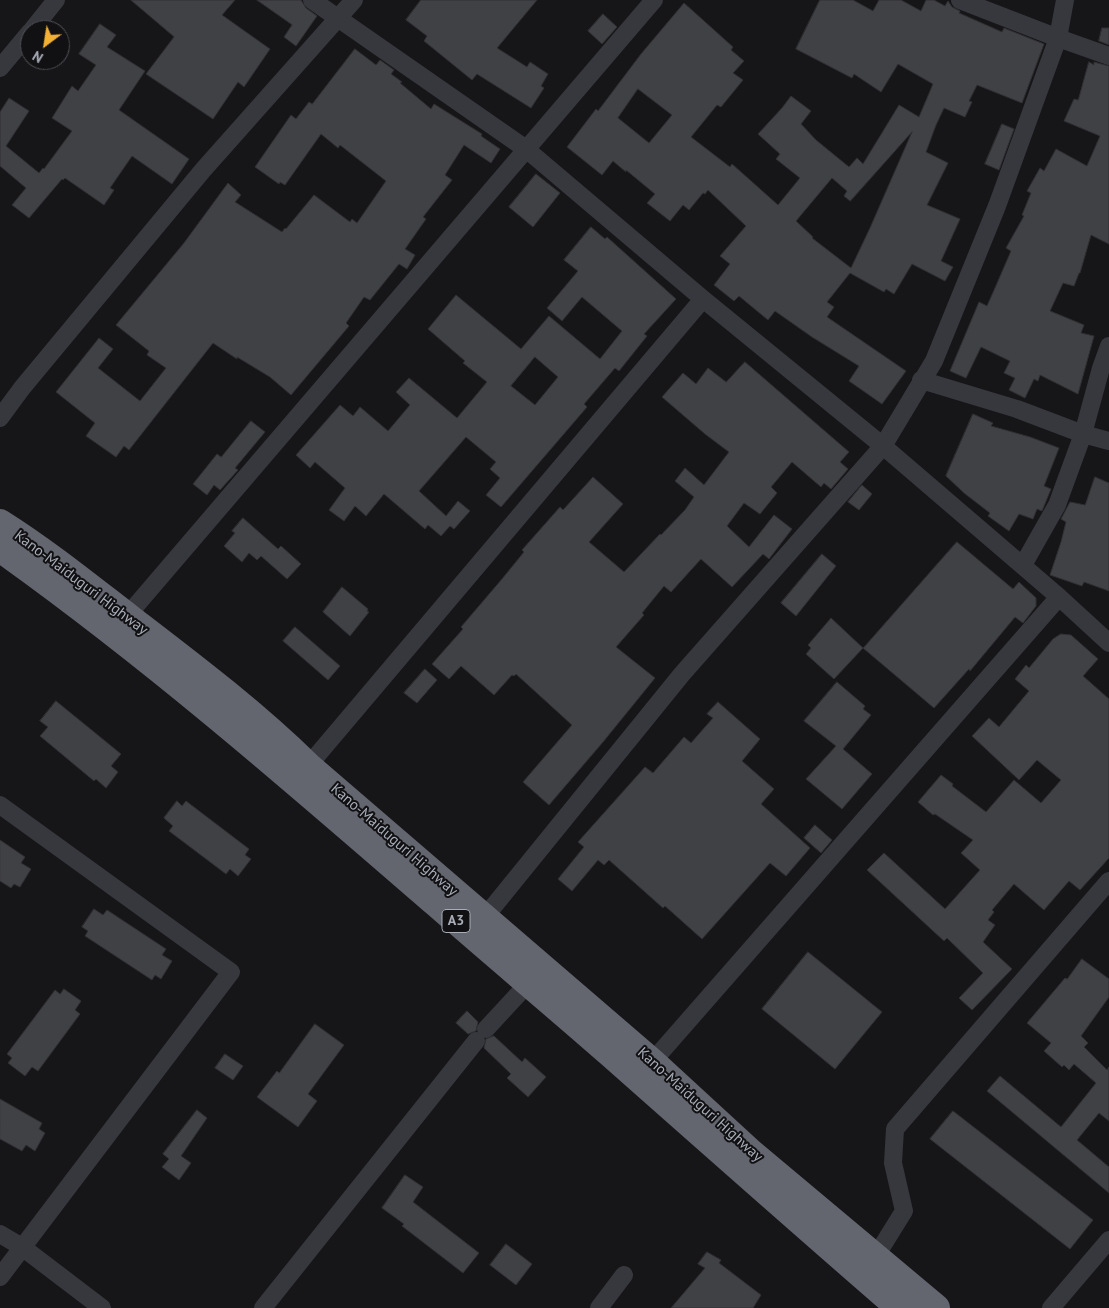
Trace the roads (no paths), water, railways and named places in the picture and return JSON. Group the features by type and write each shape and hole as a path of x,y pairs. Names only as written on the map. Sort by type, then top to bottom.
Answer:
{"highway":[{"name":"Kano-Maiduguri Highway","path":"0,523 64,567 182,658 288,747 484,918 535,976 610,1053 900,1308"},
{"name":"Kano-Maiduguri Highway","path":"0,548 49,583 168,675 324,806 535,976 652,1062 752,1153 936,1308"}],"street":[{"path":"40,20 56,0"},
{"path":"312,0 526,149 703,299 883,446 1059,597 1109,643"},
{"path":"0,418 22,388 203,170 354,0"},
{"path":"127,616 654,0"},
{"path":"960,0 1109,56"},
{"path":"484,918 682,674 883,446 934,361 997,206 1058,38 1065,0"},
{"path":"0,68 20,44"},
{"path":"308,766 703,299"},
{"path":"1023,566 1057,505 1083,434 1100,368 1109,346"},
{"path":"921,380 1017,408 1083,434 1109,441"},
{"path":"652,1062 1059,597"},
{"path":"0,805 231,972 0,1277"},
{"path":"876,1256 904,1212 893,1163 895,1129 1109,881"},
{"path":"263,1308 481,1035 535,976"},
{"path":"0,1234 22,1247 102,1308"},
{"path":"1051,1308 1109,1240"},
{"path":"599,1308 624,1275"}]}
